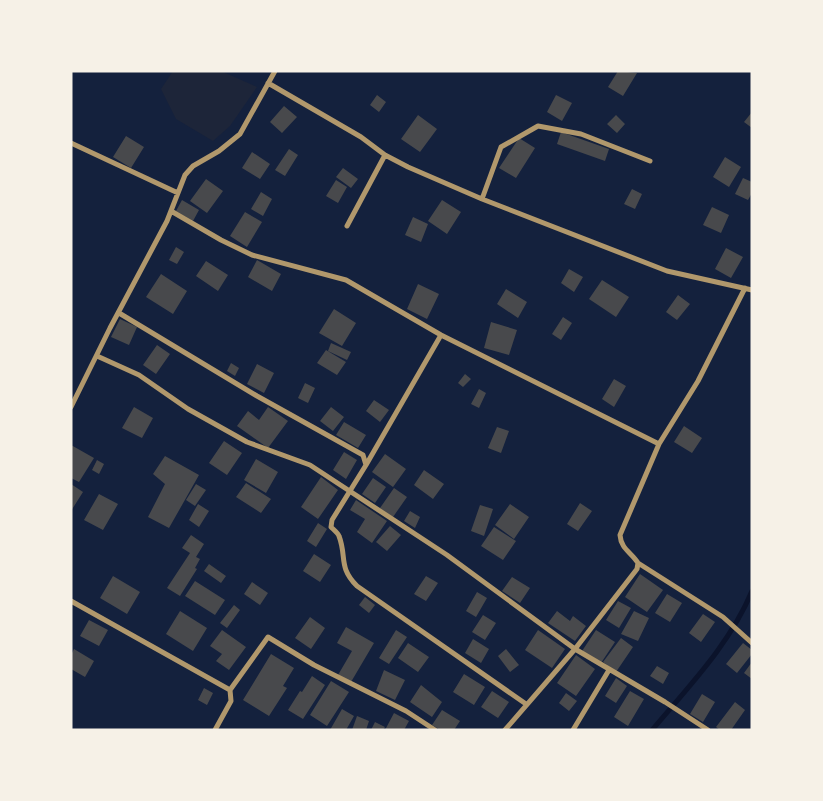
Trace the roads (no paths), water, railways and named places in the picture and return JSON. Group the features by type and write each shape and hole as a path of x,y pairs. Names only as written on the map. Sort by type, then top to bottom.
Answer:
{"street":[{"path":"71,407 167,221 185,175 193,166 218,151 240,134 275,71"},
{"path":"268,83 361,136 385,155 482,200 667,271 752,290"},
{"path":"482,200 501,147 538,126 581,134 650,161"},
{"path":"71,143 178,192"},
{"path":"347,226 385,155"},
{"path":"171,211 221,240 252,255 346,280 440,335 659,444"},
{"path":"745,288 698,380 659,444 620,535 624,548 638,563 730,623 752,643"},
{"path":"119,313 257,396 362,455 366,465"},
{"path":"440,335 366,465 332,520 331,527 339,535 345,570 357,586 526,704"},
{"path":"97,356 139,375 188,409 248,442 310,465 447,555 574,650 665,702 708,730"},
{"path":"505,730 574,650 635,572 638,563"},
{"path":"71,601 230,690"},
{"path":"215,730 232,701 230,690 268,637 314,665 406,711 435,730"},
{"path":"573,730 609,670"}],"waterway":[{"path":"652,730 708,664 732,629 752,591"}]}
